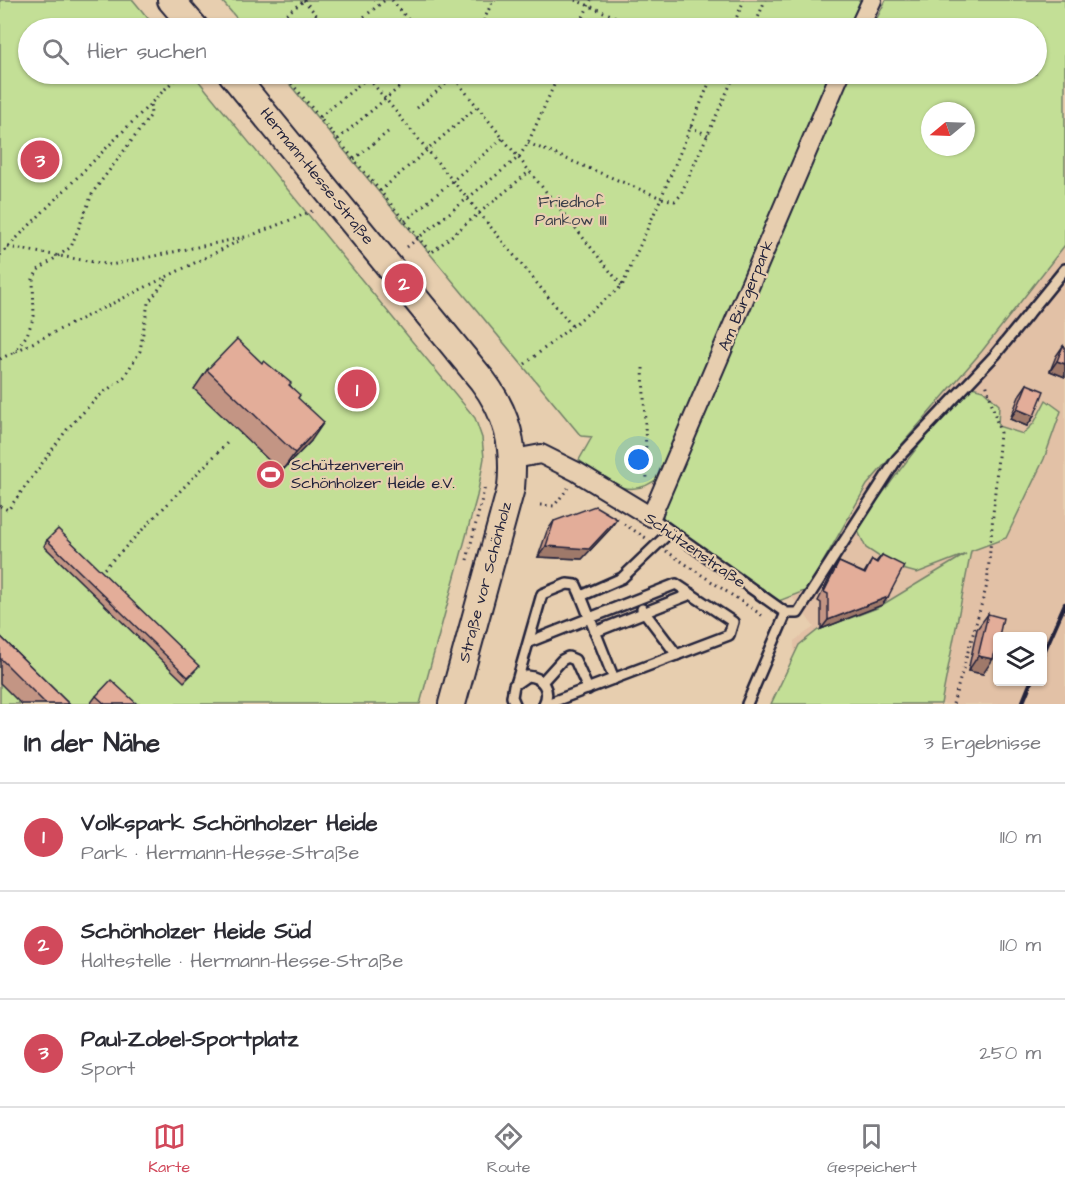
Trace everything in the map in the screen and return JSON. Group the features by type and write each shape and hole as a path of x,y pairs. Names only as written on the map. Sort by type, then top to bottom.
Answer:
{"main road":[{"path":"171,0 186,18"},
{"name":"Hermann-Hesse-Straße","path":"240,84 494,394 509,432 514,459"},
{"name":"Straße vor Schönholz","path":"452,704 511,488 514,459"}],"street":[{"path":"864,18 872,0"},
{"name":"Am Bürgerpark","path":"651,518 836,84"},
{"name":"Schützenstraße","path":"514,459 541,454 577,472 651,518"}],"lane":[{"path":"747,704 786,613 798,613 897,459 981,369 1065,269"},
{"name":"Schützenstraße","path":"651,518 786,613"},
{"path":"581,596 622,578 670,532"},
{"path":"514,704 512,691 517,681 542,594 567,584 576,585 614,679"},
{"path":"517,681 533,676 542,682 547,691 546,704 729,635 733,628 729,618 676,584 591,620 529,642"},
{"path":"596,632 691,594"},
{"path":"636,601 677,655"},
{"path":"542,682 562,660 568,657 575,660 588,689"}],"path":[{"path":"281,18 305,0 319,18"},
{"path":"362,18 385,0"},
{"path":"392,0 407,18"},
{"path":"485,18 493,0"},
{"path":"575,0 617,18"},
{"path":"583,18 591,0"},
{"path":"736,18 744,0"},
{"path":"758,18 765,0"},
{"path":"0,255 170,84"},
{"path":"292,84 431,253 530,171"},
{"path":"320,117 356,84"},
{"path":"373,84 572,326"},
{"path":"338,139 403,84"},
{"path":"417,108 446,84"},
{"path":"460,84 622,286"},
{"path":"407,247 519,157 528,143 555,84"},
{"path":"525,364 622,286 709,84"},
{"path":"528,143 661,198 675,201 680,196 731,84"},
{"path":"14,353 27,335 34,316 33,279 38,270 71,247 93,192 151,116 150,103"},
{"path":"380,191 478,106"},
{"path":"690,127 708,135"},
{"path":"354,159 388,132"},
{"path":"405,221 503,138"},
{"path":"0,359 250,236 315,210"},
{"path":"8,247 111,265 250,236"},
{"path":"0,506 8,510 68,428 98,397 124,377 140,351 148,303 169,276"},
{"path":"643,368 648,484"},
{"path":"953,704 987,585 1000,433 981,369"},
{"path":"93,581 228,442"},
{"path":"540,505 554,506 568,488"},
{"path":"641,535 768,619 779,629"}],"shaded area":[{"path":"1065,0 1065,704 797,704 794,641 814,627 781,582 862,84 1047,84 1046,18"}],"green space":[{"path":"0,0 133,0 148,18 18,18 18,84 201,84 475,418 482,438 484,458 477,496 420,704 0,704"},
{"path":"221,0 863,0 855,18 236,18"},
{"path":"886,0 1065,0 1065,245 982,351 867,485 807,590 779,601 663,522 663,503 811,154 845,84 1047,84 1047,18 877,18"},
{"name":"Friedhof Pankow III","path":"289,84 828,84 662,475 650,484 639,488 629,489 609,482 579,460 592,437 581,436"},
{"path":"972,387 983,390 999,405 998,426 1023,434 1034,423 1046,400 1061,411 1044,459 1006,538 971,551 941,704 771,704 799,645 818,630 877,608 966,554 917,573 895,567 866,548 857,529 925,438"}],"building":[{"path":"237,339 262,363 264,361 291,383 289,385 300,395 298,398 324,422 295,453 207,370"},
{"path":"1063,346 1065,347 1065,364 1057,361"},
{"path":"1027,384 1044,391 1034,416 1017,409"},
{"path":"595,506 617,519 589,549 546,546 554,521"},
{"path":"58,529 199,666 188,677 47,540"},
{"path":"882,555 904,566 888,597 828,620 828,594 824,592 839,562 865,574 872,560 877,563"},
{"path":"988,614 1003,618 1000,632 993,632 993,659 978,656"},
{"path":"0,636 69,704 46,704 0,658"},
{"path":"111,680 137,704 105,704 96,696"}],"railway":[{"path":"1047,645 1065,604"},
{"path":"1022,704 1029,686"}],"place":[{"name":"Paul-Zobel-Sportplatz","path":"40,160"},
{"name":"Schönholzer Heide Süd","path":"404,283"},
{"name":"Volkspark Schönholzer Heide","path":"357,389"},
{"name":"Schützenverein Schönholzer Heide e.V.","path":"270,474"}]}
